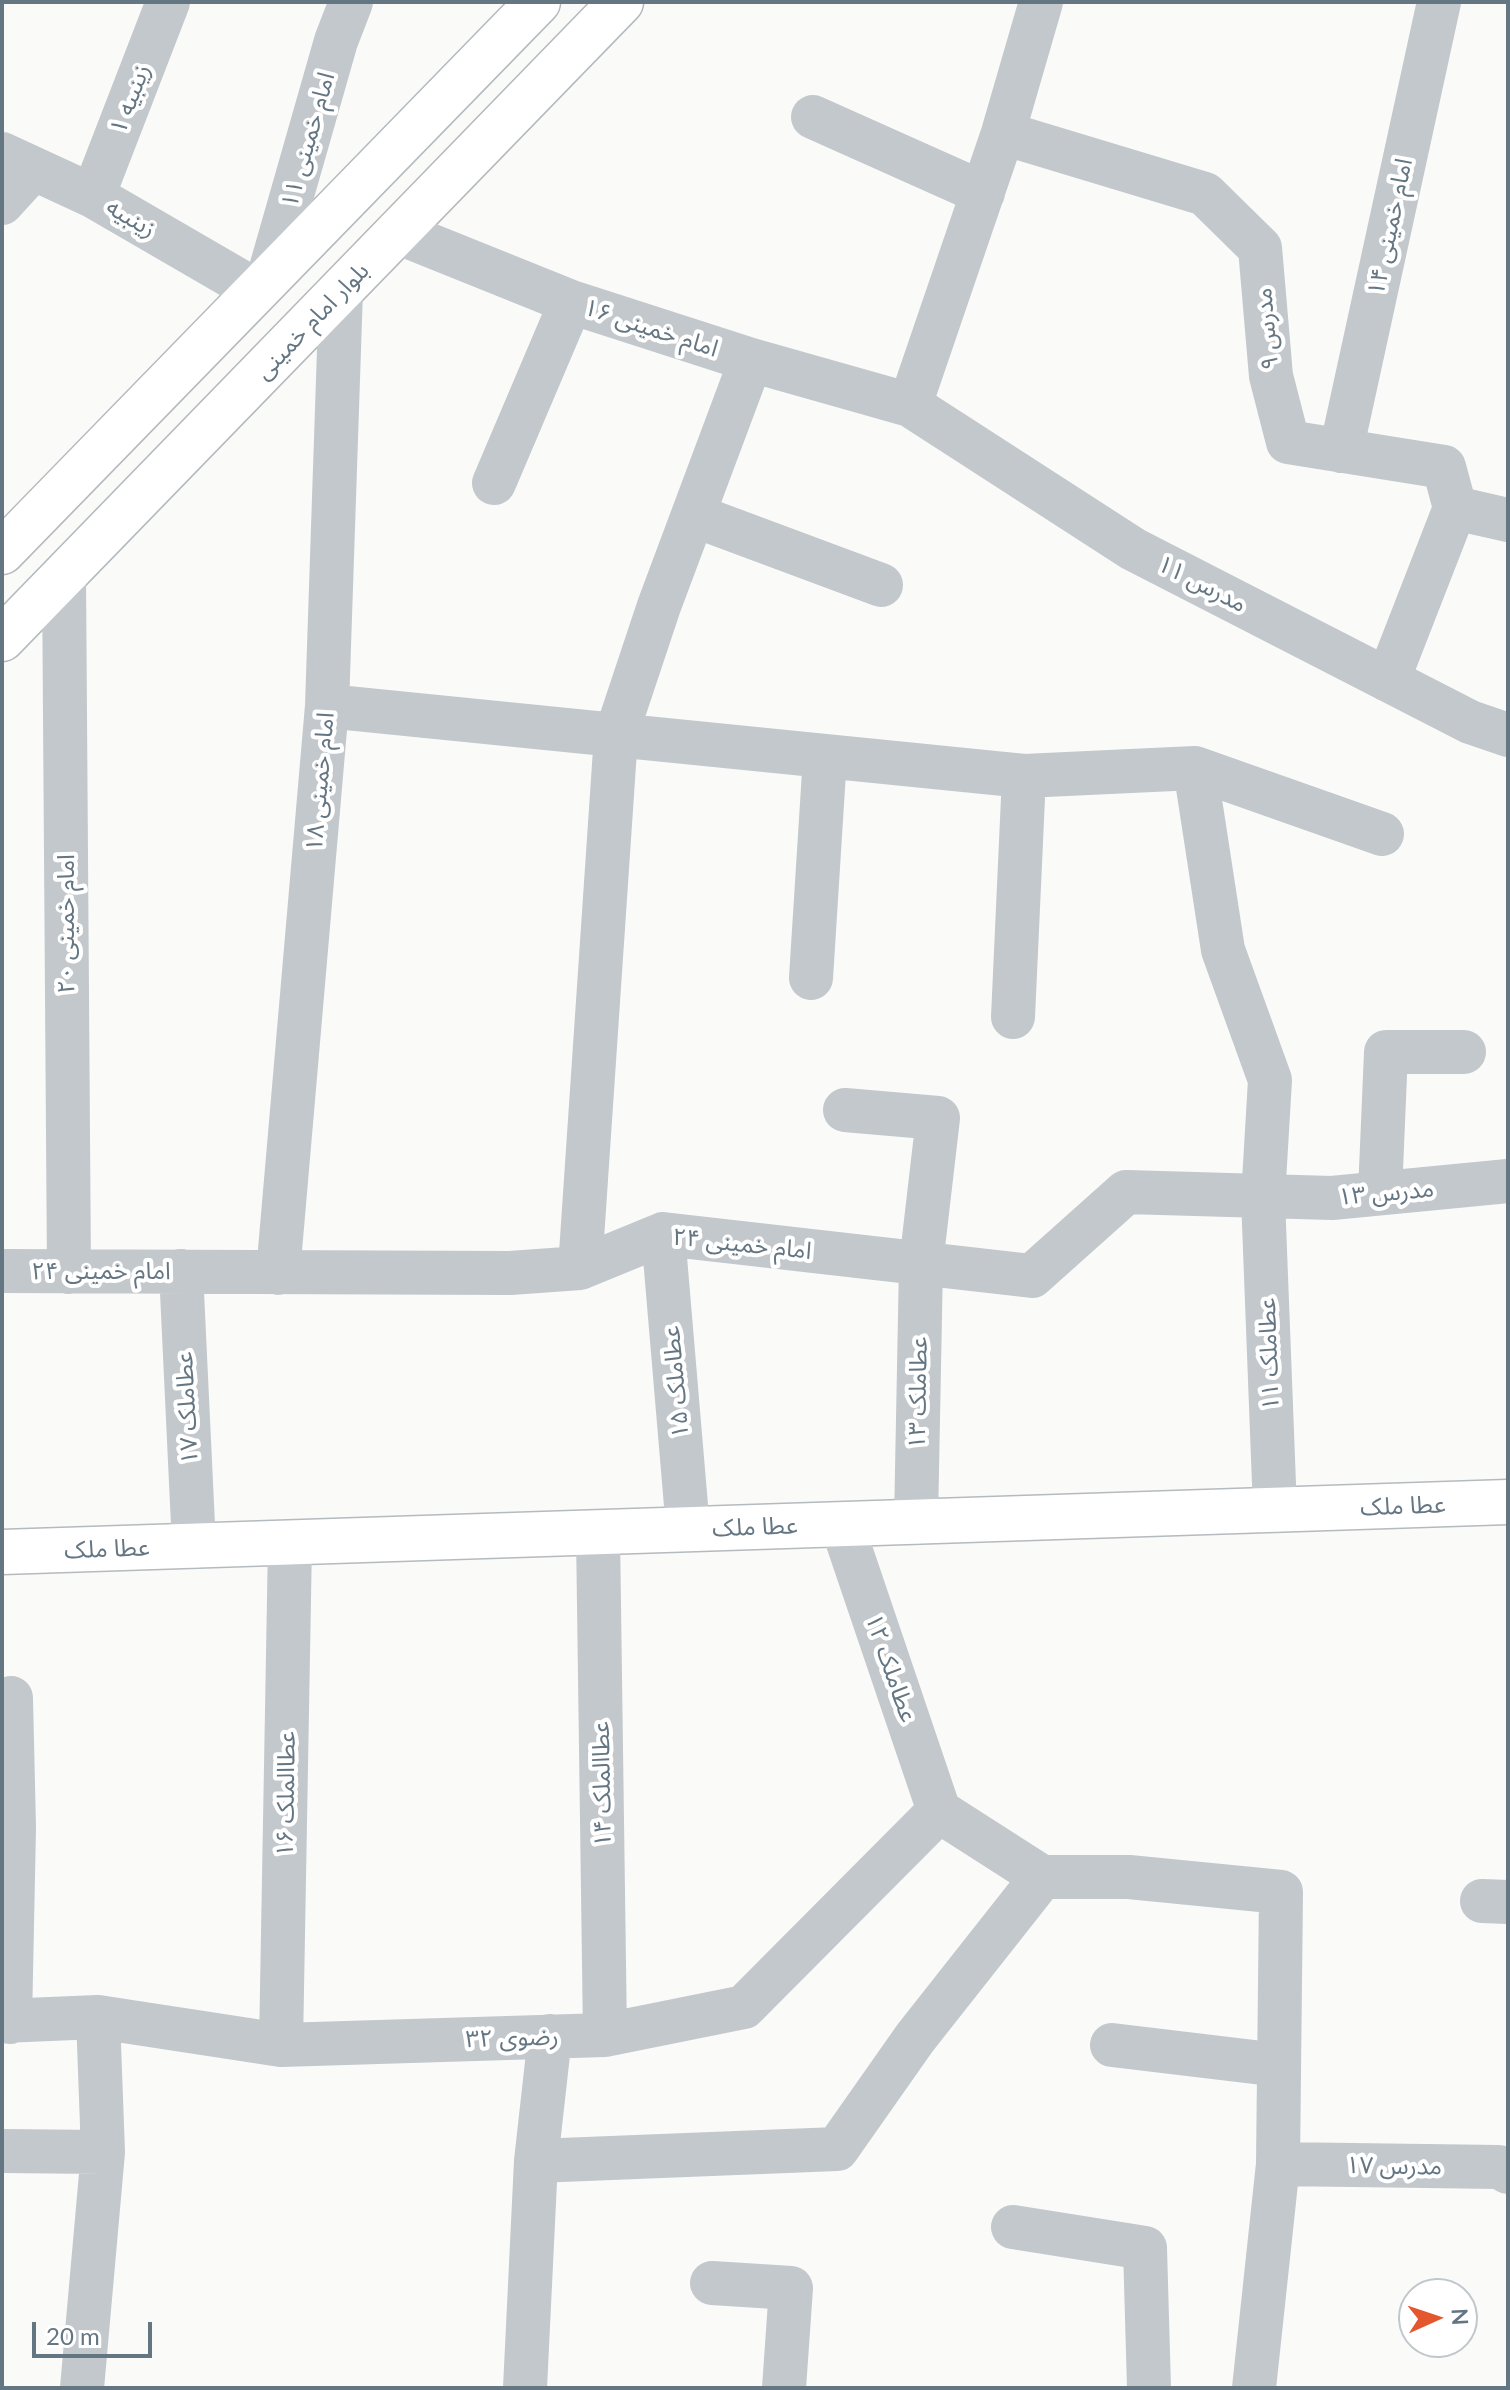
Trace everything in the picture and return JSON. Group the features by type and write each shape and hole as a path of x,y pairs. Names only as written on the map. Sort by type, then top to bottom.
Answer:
{"main road":[{"path":"2,552 538,2"},
{"name":"بلوار امام خمینی","path":"2,639 621,2"},
{"name":"عطا ملک","path":"2,1552 1508,1502"}],"street":[{"name":"زینبیه ۱","path":"93,196 168,2"},
{"name":"امام خمینی ۱۱","path":"262,285 336,41 351,2"},
{"path":"910,405 1003,133 1041,2"},
{"name":"امام خمینی ۱۴","path":"1341,451 1439,2"},
{"path":"813,117 983,193"},
{"name":"مدرس ۹","path":"1003,133 1205,194 1260,248 1271,376 1288,442 1444,467 1455,508"},
{"name":"زینبیه","path":"18,162 93,196 262,285"},
{"path":"2,203 18,162"},
{"name":"امام خمینی ۱۶","path":"397,232 571,302 751,360 910,405"},
{"name":"امام خمینی ۱۸","path":"278,1273 327,706 341,290"},
{"path":"494,483 571,302"},
{"path":"580,1268 616,735 751,360"},
{"name":"مدرس ۱۱","path":"910,405 1133,549 1470,722 1508,735"},
{"path":"1388,680 1455,508 1508,520"},
{"path":"693,515 881,585"},
{"name":"امام خمینی ۲۰","path":"64,576 69,1272"},
{"path":"327,706 1024,776 1195,768 1382,834"},
{"path":"811,978 825,756"},
{"name":"عطاملک ۱۱","path":"1195,768 1223,950 1270,1080 1263,1198 1275,1510"},
{"path":"1013,1017 1024,776"},
{"path":"1380,1193 1386,1052 1464,1052"},
{"name":"عطاملک ۱۳","path":"845,1110 938,1118 921,1264 916,1522"},
{"name":"مدرس ۱۳","path":"1263,1198 1332,1198 1508,1181"},
{"name":"امام خمینی ۲۴","path":"2,1271 278,1273 375,1270 510,1273 580,1268 663,1234 1032,1276 1126,1192 1263,1198"},
{"name":"عطاملک ۱۵","path":"663,1234 688,1529"},
{"name":"عطاملک ۱۷","path":"181,1271 194,1546"},
{"name":"عطاملک ۱۲","path":"842,1525 939,1811"},
{"name":"عطاالملک ۱۴","path":"598,1533 605,2035"},
{"name":"عطاالملک ۱۶","path":"281,2045 290,1543"},
{"path":"6,2022 11,1698"},
{"path":"939,1811 1042,1877 1129,1877 1281,1892 1278,2164 1254,2388"},
{"name":"رضوی ۳۲","path":"6,2022 98,2017 281,2045 605,2035 744,2007 939,1811"},
{"path":"536,2161 837,2149 915,2038 1042,1877"},
{"path":"82,2388 103,2152 98,2017"},
{"path":"525,2388 536,2161 550,2036"},
{"path":"1112,2045 1279,2065"},
{"path":"2,2151 103,2152"},
{"name":"مدرس ۱۷","path":"1278,2164 1499,2167 1508,2172"},
{"path":"1013,2227 1145,2248 1149,2388"},
{"path":"712,2283 791,2288 784,2388"}]}
